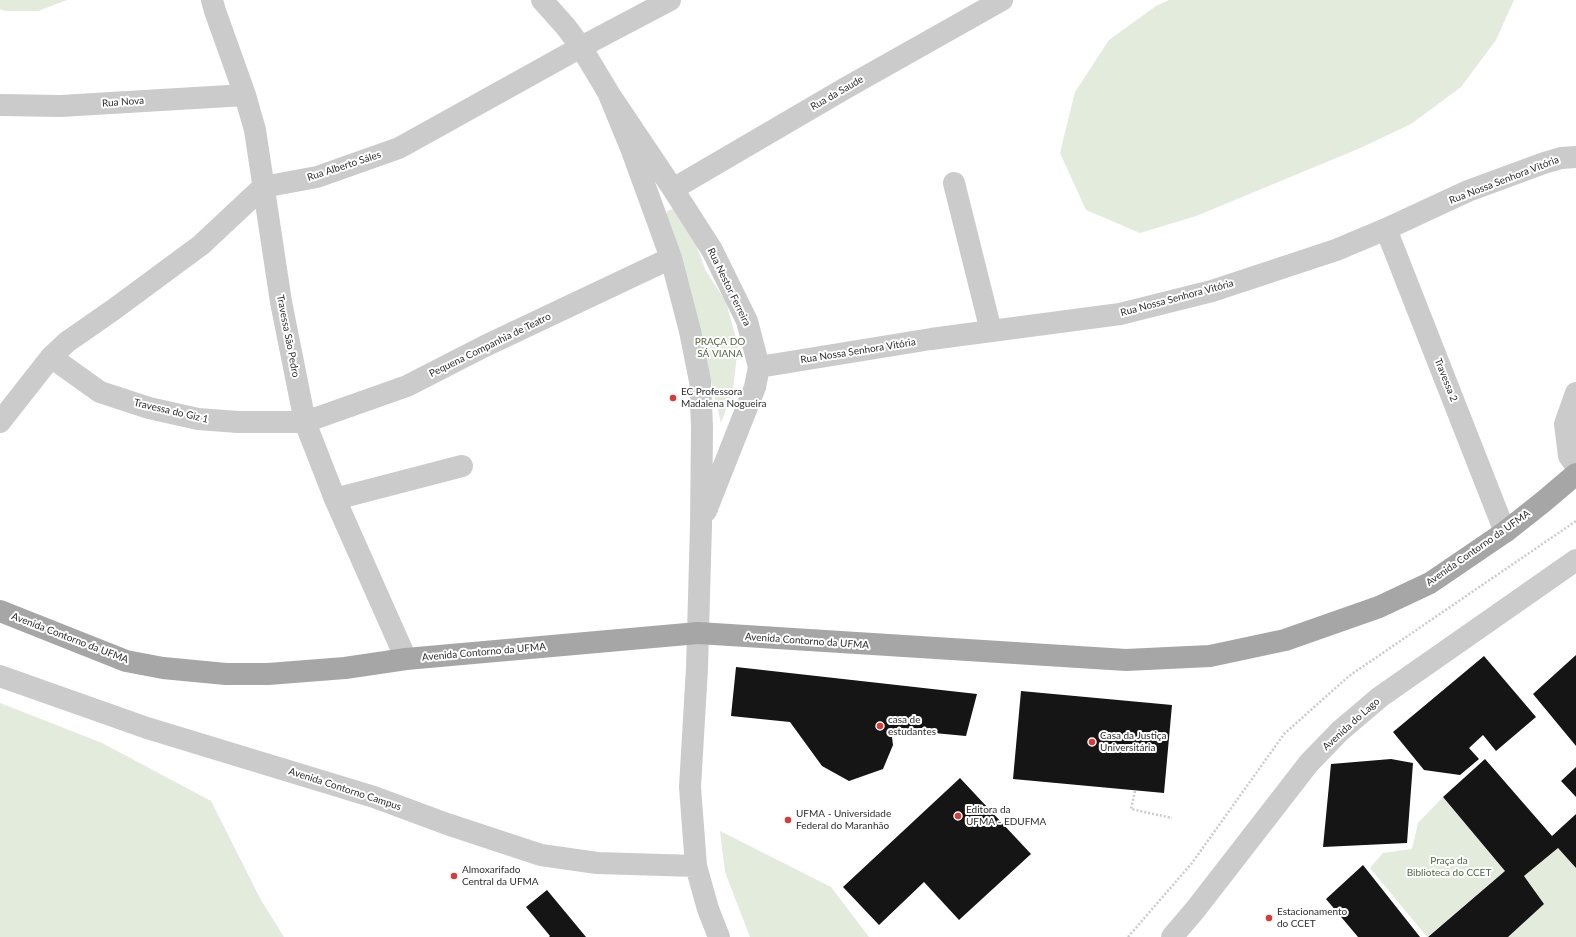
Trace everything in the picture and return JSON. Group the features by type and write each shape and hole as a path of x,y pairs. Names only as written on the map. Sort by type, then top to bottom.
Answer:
{"main road":[{"name":"Avenida Contorno da UFMA","path":"0,611 126,661 163,668 226,674 268,674 345,668 406,659 698,633 1126,660 1210,656 1285,640 1379,608 1430,583 1505,532 1576,474"}],"street":[{"name":"Travessa São Pedro","path":"212,0 245,95 255,130 261,160 263,187 281,302 305,422 335,499 406,659"},
{"name":"Rua Nestor Ferreira","path":"542,0 566,27 581,47 608,92 712,250 747,321 759,367 755,387 701,525"},
{"name":"Rua Alberto Sáles","path":"263,187 317,176 400,148 581,47 670,0"},
{"name":"Rua da Saude","path":"673,189 844,89 1002,0"},
{"name":"Rua Nestor Ferreira","path":"608,92 631,148 671,258 690,331 700,380 702,427 701,525 698,633 690,787 696,866 708,909 720,937"},
{"name":"Rua Nova","path":"0,105 60,106 245,95"},
{"name":"Rua Nossa Senhora Vitória","path":"759,367 931,339 1120,314 1212,291 1336,250 1386,229 1468,191 1544,163 1561,158 1576,156"},
{"path":"954,182 991,331"},
{"path":"0,422 51,357 67,342 201,245 263,187"},
{"name":"Travessa 2","path":"1386,229 1505,532"},
{"name":"Pequena Companhia de Teatro","path":"305,422 407,386 485,346 671,258"},
{"name":"Travessa do Giz 1","path":"51,357 100,392 149,408 204,419 238,422 305,422"},
{"path":"1576,393 1565,424 1569,456 1576,466"},
{"path":"335,499 462,466"},
{"name":"Avenida do Lago","path":"1172,937 1195,910 1309,763 1340,731 1380,697 1576,560"},
{"name":"Avenida Contorno Campus","path":"0,676 147,728 374,797 446,824 541,855 597,863 696,866"}],"path":[{"path":"1135,791 1131,809 1172,818"}],"green space":[{"path":"0,0 67,0 38,11 5,11 0,9"},
{"path":"1169,0 1514,0 1496,40 1461,87 1411,124 1358,149 1196,216 1140,233 1086,210 1060,153 1075,92 1109,40 1156,6"},
{"name":"PRAÇA DO SÁ VIANA","path":"673,209 688,224 706,271 726,302 738,346 733,390 721,423 703,348 666,218 667,211"},
{"path":"0,703 102,743 211,801 261,900 284,937 0,937"},
{"name":"Praça da Biblioteca do CCET","path":"1443,797 1505,871 1427,937 1370,868 1383,853 1412,849 1418,823"},
{"path":"720,831 831,887 869,937 750,937 725,872"},
{"path":"1558,848 1576,868 1576,937 1508,937 1544,904 1524,876"}],"building":[{"path":"1576,655 1576,746 1533,694"},
{"path":"1484,656 1536,717 1496,751 1483,735 1469,748 1479,759 1460,775 1424,770 1393,732"},
{"name":"casa de estudantes","path":"736,667 977,694 966,736 891,729 893,745 883,769 849,781 822,766 790,722 731,716"},
{"name":"Casa da Justiça Universitária","path":"1021,691 1172,705 1164,793 1013,779"},
{"path":"1391,759 1413,763 1407,843 1323,847 1331,764"},
{"path":"1485,759 1552,836 1576,814 1576,868 1558,848 1524,876 1544,904 1508,937 1428,937 1505,871 1443,797"},
{"path":"1576,767 1576,797 1561,781"},
{"name":"Editora da UFMA - EDUFMA","path":"960,778 1031,854 959,920 924,882 879,925 843,887"},
{"path":"1363,865 1420,937 1358,937 1326,899"},
{"name":"Almoxarifado Central da UFMA","path":"547,890 586,937 549,937 550,936 526,907"}],"place":[{"name":"EC Professora Madalena Nogueira","path":"673,398"},
{"name":"casa de estudantes","path":"880,726"},
{"name":"Casa da Justiça Universitária","path":"1092,742"},
{"name":"Editora da UFMA - EDUFMA","path":"958,816"},
{"name":"UFMA - Universidade Federal do Maranhão","path":"788,820"},
{"name":"Almoxarifado Central da UFMA","path":"454,876"},
{"name":"Estacionamento do CCET","path":"1269,918"}]}
